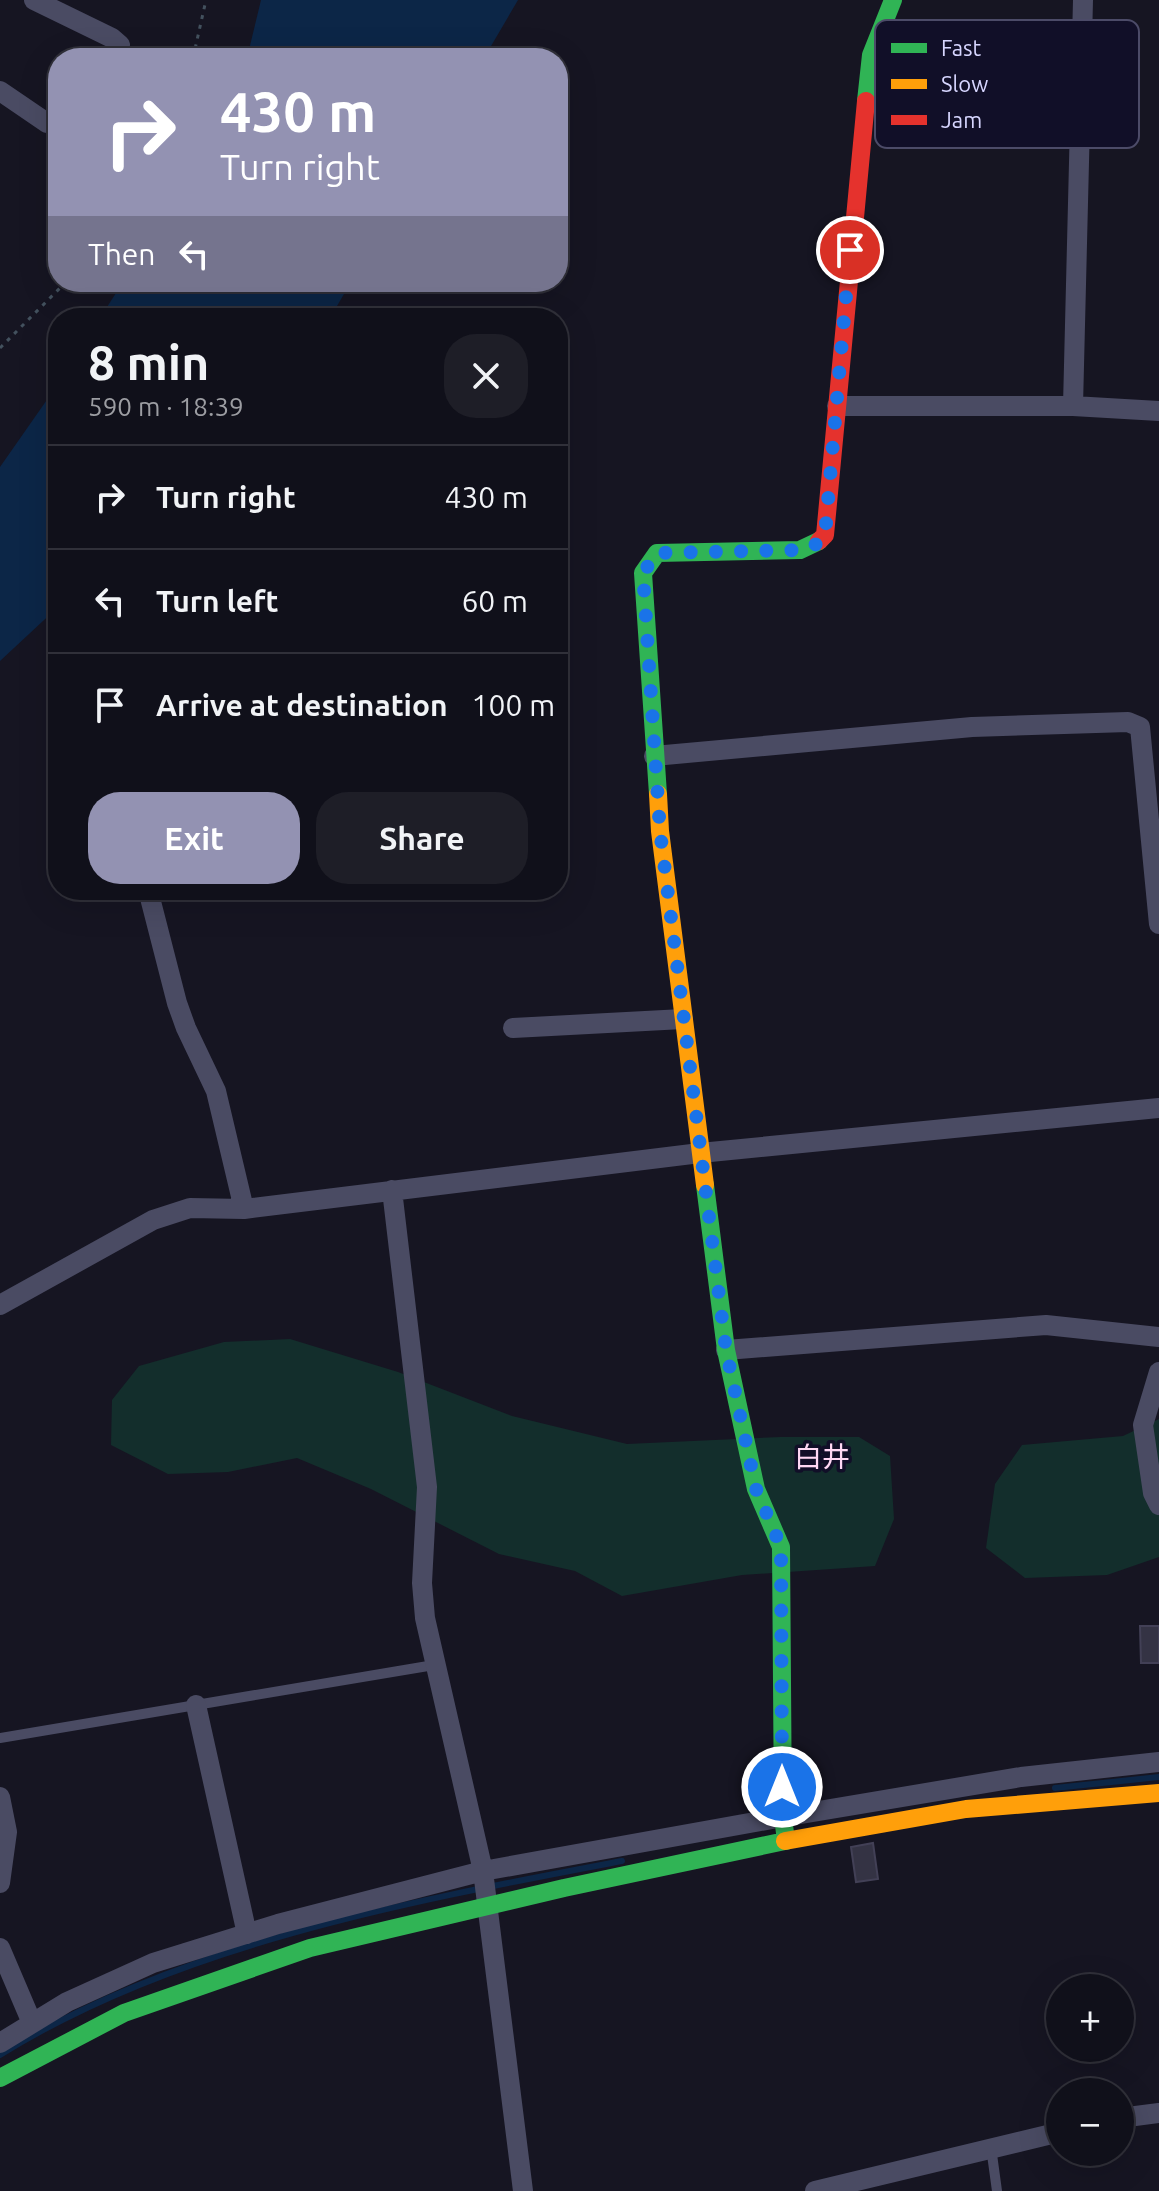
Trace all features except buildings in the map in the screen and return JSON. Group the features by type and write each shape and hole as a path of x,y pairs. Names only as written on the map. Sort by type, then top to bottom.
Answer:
{"street":[{"path":"34,0 112,38 120,45 118,48"},
{"path":"885,20 893,0"},
{"path":"1083,0 1083,20"},
{"path":"785,1829 781,1547 756,1489 726,1350 660,831 643,573 657,553 800,550 815,545 825,535 871,55 875,45"},
{"path":"0,91 48,123"},
{"path":"1073,406 1079,148"},
{"path":"837,406 1073,406 1159,411"},
{"path":"654,756 972,727 1128,722 1140,727 1159,924"},
{"path":"151,900 177,1003 216,1091 244,1209"},
{"path":"513,1028 683,1019"},
{"path":"0,1305 153,1220 190,1208 244,1209 700,1153 1159,1108"},
{"path":"392,1190 427,1487 422,1583 434,1665 484,1889 523,2191"},
{"path":"726,1350 1046,1325 1159,1337"},
{"path":"1159,1372 1143,1425 1153,1493 1159,1505"},
{"path":"196,1705 247,1934"},
{"path":"0,2078 124,2013 484,1889 785,1829 1021,1777 1159,1762"},
{"path":"0,2043 67,2002 153,1963 247,1934 785,1829 966,1809 1159,1793"},
{"path":"0,1797 7,1832 0,1883"},
{"path":"0,1948 32,2023"},
{"path":"1134,2116 1159,2113"},
{"path":"827,2190 1046,2135"}],"lane":[{"path":"0,1738 434,1665"},
{"path":"991,2147 997,2191"}],"path":[{"path":"195,48 206,0"},
{"path":"0,348 56,292"}],"green space":[{"path":"290,1339 398,1372 512,1416 627,1444 859,1437 890,1456 894,1519 875,1566 742,1575 622,1596 575,1571 499,1554 371,1489 297,1458 228,1472 168,1474 111,1445 112,1400 139,1366 224,1342"},
{"path":"1159,1419 1159,1557 1107,1575 1025,1578 986,1548 995,1484 1022,1445 1123,1436"}],"water":[{"path":"261,0 518,0 490,48 249,48"},
{"path":"117,292 345,292 336,308 106,308"},
{"path":"48,398 48,616 0,661 0,467"}],"waterway":[{"path":"1055,1788 1159,1777"},
{"path":"0,2055 70,2016 144,1983 221,1955 382,1910 622,1861"}],"traffic: fast":[{"path":"885,20 893,0"},
{"path":"866,101 875,45"},
{"path":"658,794 643,573 657,553 800,550 819,541"},
{"path":"705,1185 726,1350 756,1489 781,1547 783,1817 786,1841"},
{"path":"0,2078 124,2013 310,1948 564,1888 785,1841"}],"traffic: slow":[{"path":"658,794 660,831 705,1185"},
{"path":"785,1841 966,1809 1159,1793"}],"traffic: jam":[{"path":"819,541 825,535 866,101"}],"district":[{"name":"白井","path":"822,1457"}],"route":[{"path":"782,1787 781,1547 756,1489 726,1350 660,831 643,573 657,553 800,550 815,545 825,535 850,250"}]}
